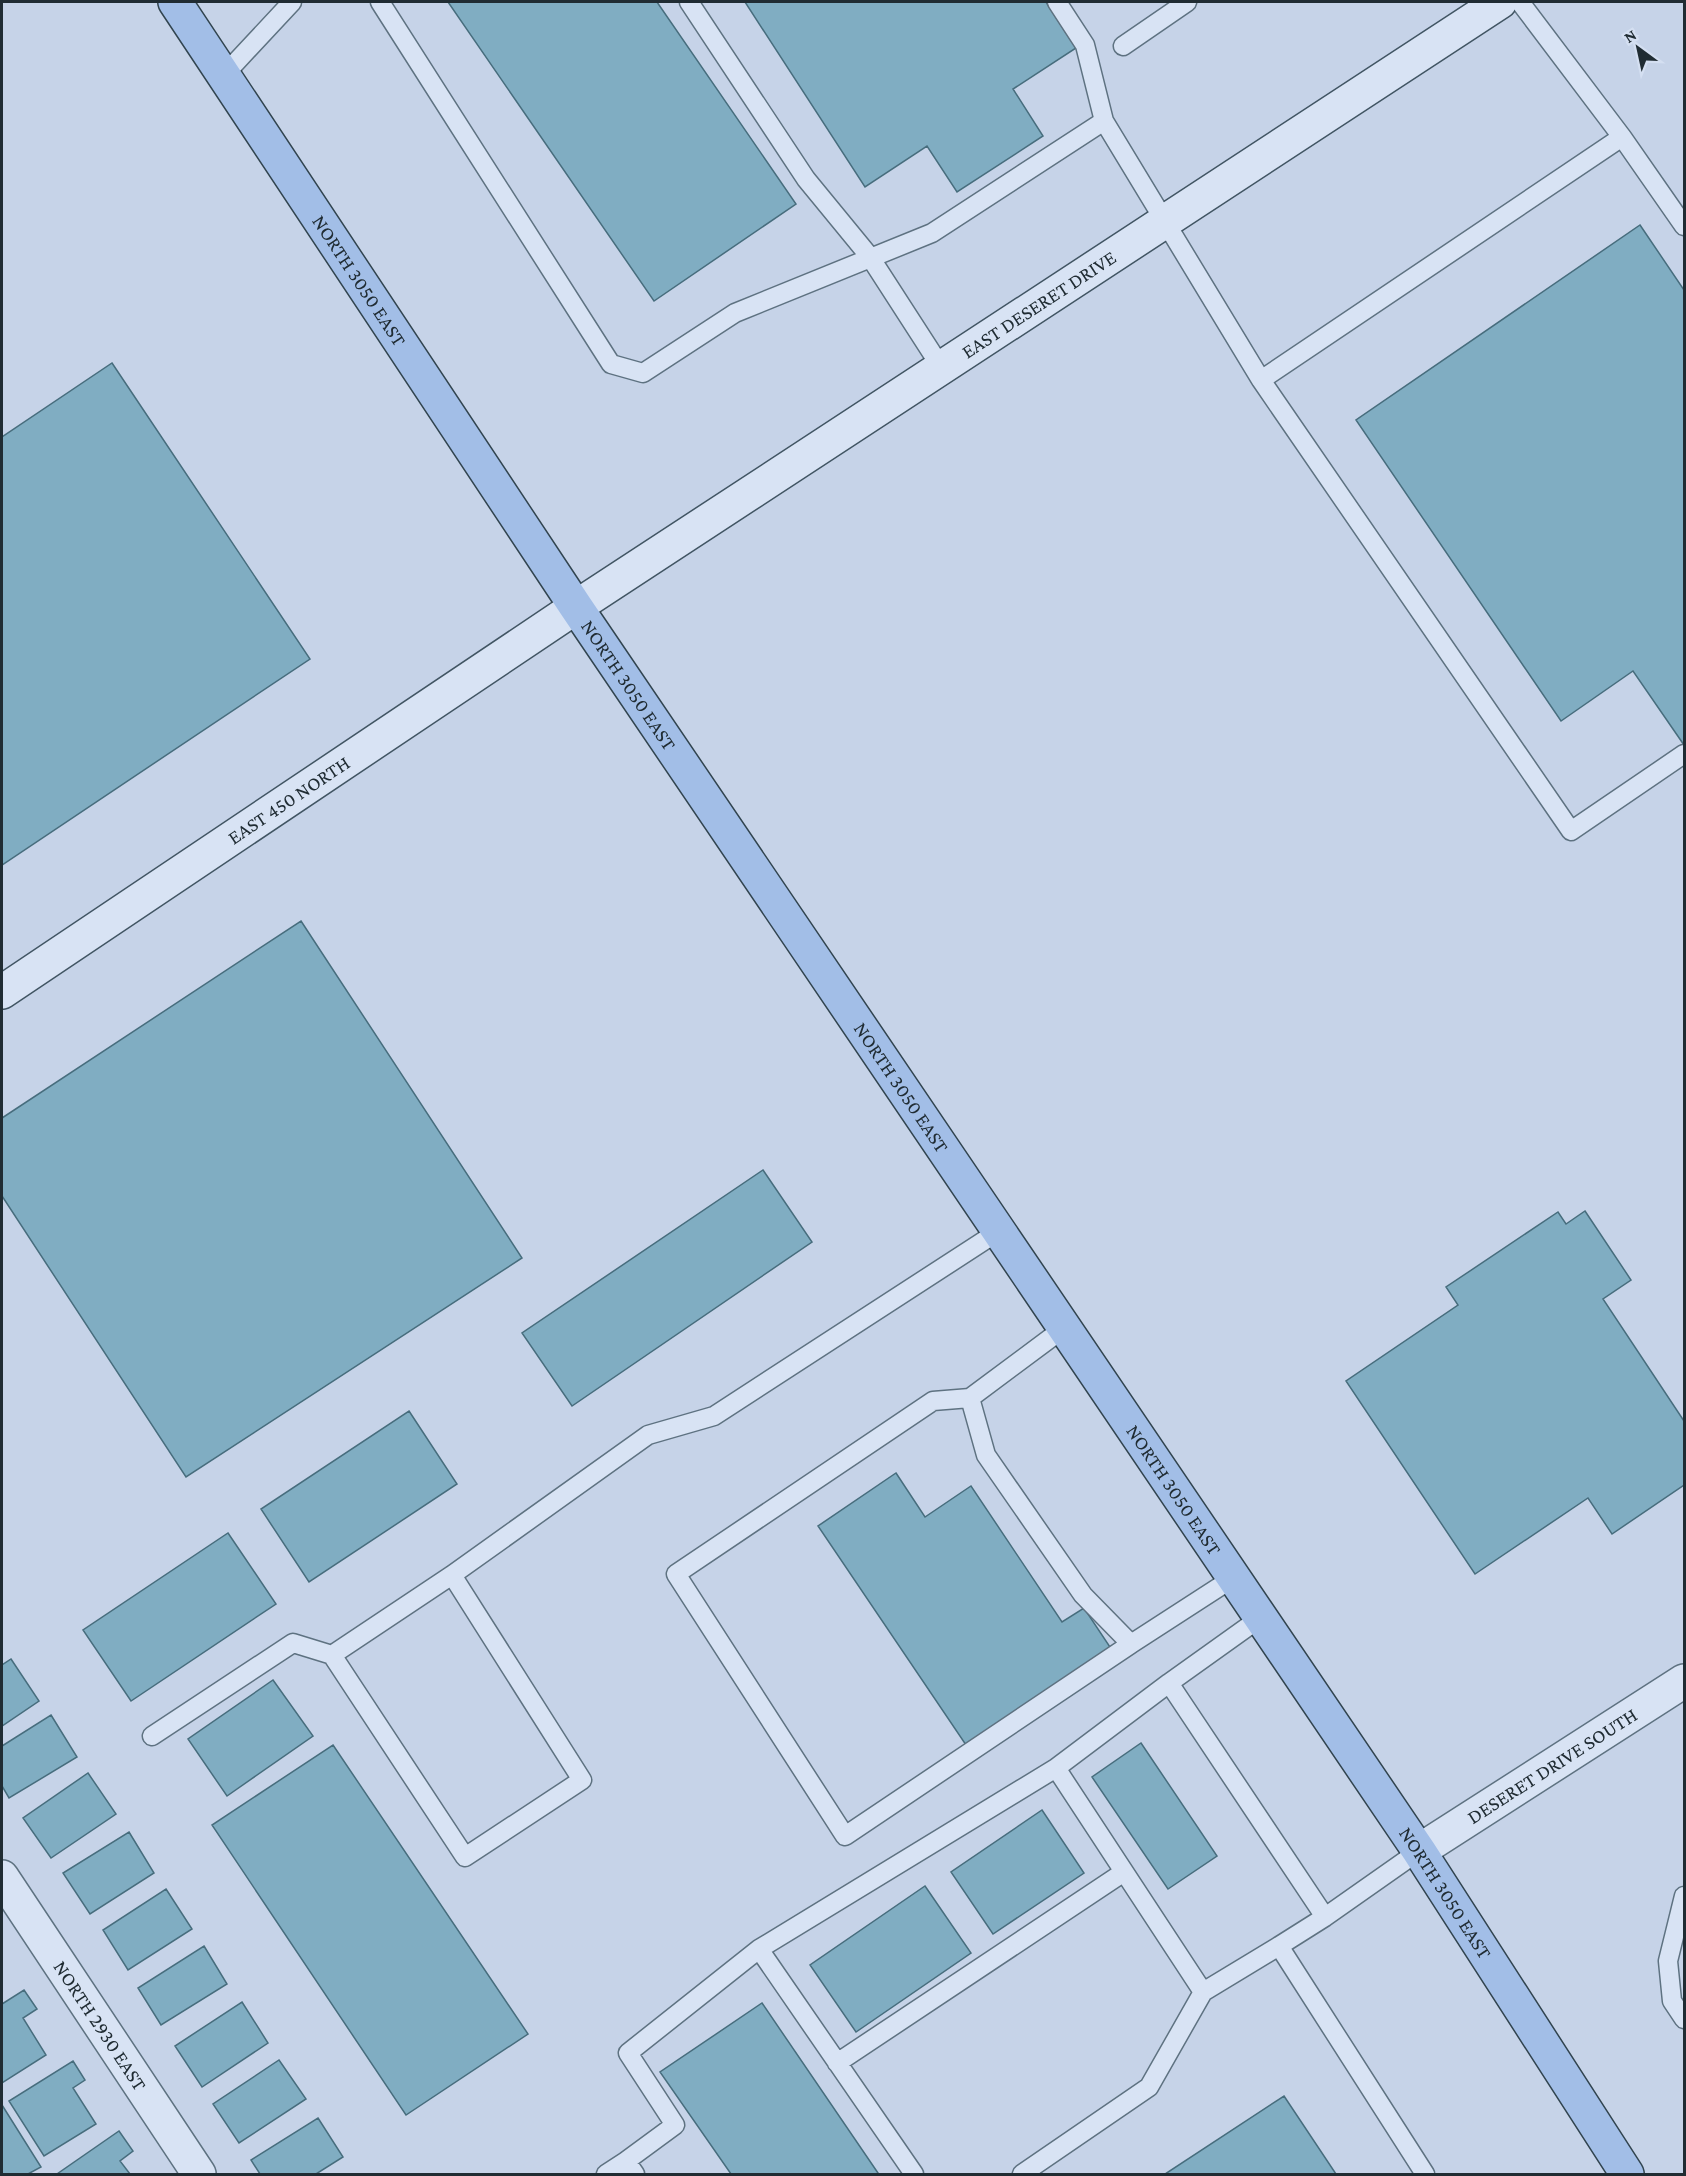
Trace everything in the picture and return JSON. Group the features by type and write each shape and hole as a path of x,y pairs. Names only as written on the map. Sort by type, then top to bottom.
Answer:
{"main road":[{"name":"NORTH 3050 EAST","path":"175,2 576,607 1419,1851 1627,2175"}],"street":[{"name":"EAST DESERET DRIVE","path":"576,607 1500,2"},
{"name":"EAST 450 NORTH","path":"2,992 576,607"},
{"name":"DESERET DRIVE SOUTH","path":"1419,1851 1684,1681"},
{"name":"NORTH 2930 EAST","path":"2,1877 199,2175"}],"lane":[{"path":"224,75 292,2"},
{"path":"380,2 611,364 643,373 735,313 932,232 1104,121"},
{"path":"688,2 806,179 870,257 941,367"},
{"path":"1057,2 1085,45 1104,121 1163,221 1262,380 1571,831 1684,753"},
{"path":"1123,46 1187,2"},
{"path":"1520,2 1622,137 1684,226"},
{"path":"1262,380 1622,137"},
{"path":"332,1655 452,1575 648,1435 714,1416 999,1231"},
{"path":"1064,1328 970,1398 933,1401 676,1574 845,1836 1233,1578"},
{"path":"970,1398 986,1455 1083,1595 1131,1644"},
{"path":"152,1736 293,1643 332,1655 465,1857 582,1780 452,1575"},
{"path":"606,2175 630,2168 675,2126 628,2053 759,1949 1056,1768 1260,1618"},
{"path":"1169,1683 1325,1917"},
{"path":"1056,1768 1203,1992"},
{"path":"1022,2175 1149,2087 1203,1992 1325,1917 1419,1851"},
{"path":"837,2063 1124,1872"},
{"path":"1684,1896 1668,1960 1672,2001 1684,2019"},
{"path":"1279,1946 1425,2175"},
{"path":"759,1949 914,2175"}],"building":[{"path":"448,2 657,2 796,204 654,301"},
{"path":"745,2 1046,2 1076,48 1013,89 1043,136 957,192 927,146 865,187"},
{"path":"1640,225 1684,290 1684,745 1633,671 1561,721 1356,420"},
{"path":"112,363 310,659 2,865 2,437"},
{"path":"301,921 522,1258 186,1477 2,1196 2,1118"},
{"path":"763,1170 812,1242 572,1406 522,1333"},
{"path":"1585,1211 1631,1280 1603,1299 1684,1421 1684,1485 1612,1534 1588,1498 1475,1574 1346,1381 1458,1305 1446,1287 1558,1212 1566,1224"},
{"path":"409,1411 457,1484 309,1582 261,1509"},
{"path":"896,1473 925,1517 971,1486 1062,1622 1084,1608 1110,1647 966,1745 818,1526"},
{"path":"228,1533 276,1604 131,1701 83,1630"},
{"path":"11,1659 39,1701 2,1726 2,1665"},
{"path":"273,1680 313,1736 227,1796 188,1739"},
{"path":"51,1715 77,1757 9,1798 2,1786 2,1746"},
{"path":"1141,1743 1217,1856 1168,1889 1092,1777"},
{"path":"333,1745 528,2034 406,2115 212,1825"},
{"path":"88,1773 116,1814 51,1858 23,1818"},
{"path":"1042,1810 1084,1873 993,1934 951,1872"},
{"path":"129,1832 154,1873 90,1914 63,1873"},
{"path":"925,1886 971,1953 856,2032 810,1965"},
{"path":"166,1889 192,1929 128,1970 103,1930"},
{"path":"204,1946 227,1984 161,2025 138,1988"},
{"path":"24,1990 37,2009 23,2018 46,2055 2,2083 2,2004"},
{"path":"242,2002 268,2043 202,2087 175,2046"},
{"path":"762,2003 878,2173 731,2174 660,2072"},
{"path":"279,2060 306,2099 239,2143 213,2104"},
{"path":"73,2061 85,2080 73,2088 96,2124 44,2156 9,2101"},
{"path":"1284,2096 1336,2174 1165,2174"},
{"path":"2,2105 41,2167 28,2174 2,2174"},
{"path":"318,2118 343,2157 316,2174 260,2174 251,2160"},
{"path":"119,2131 133,2151 120,2161 130,2174 57,2174"}]}
